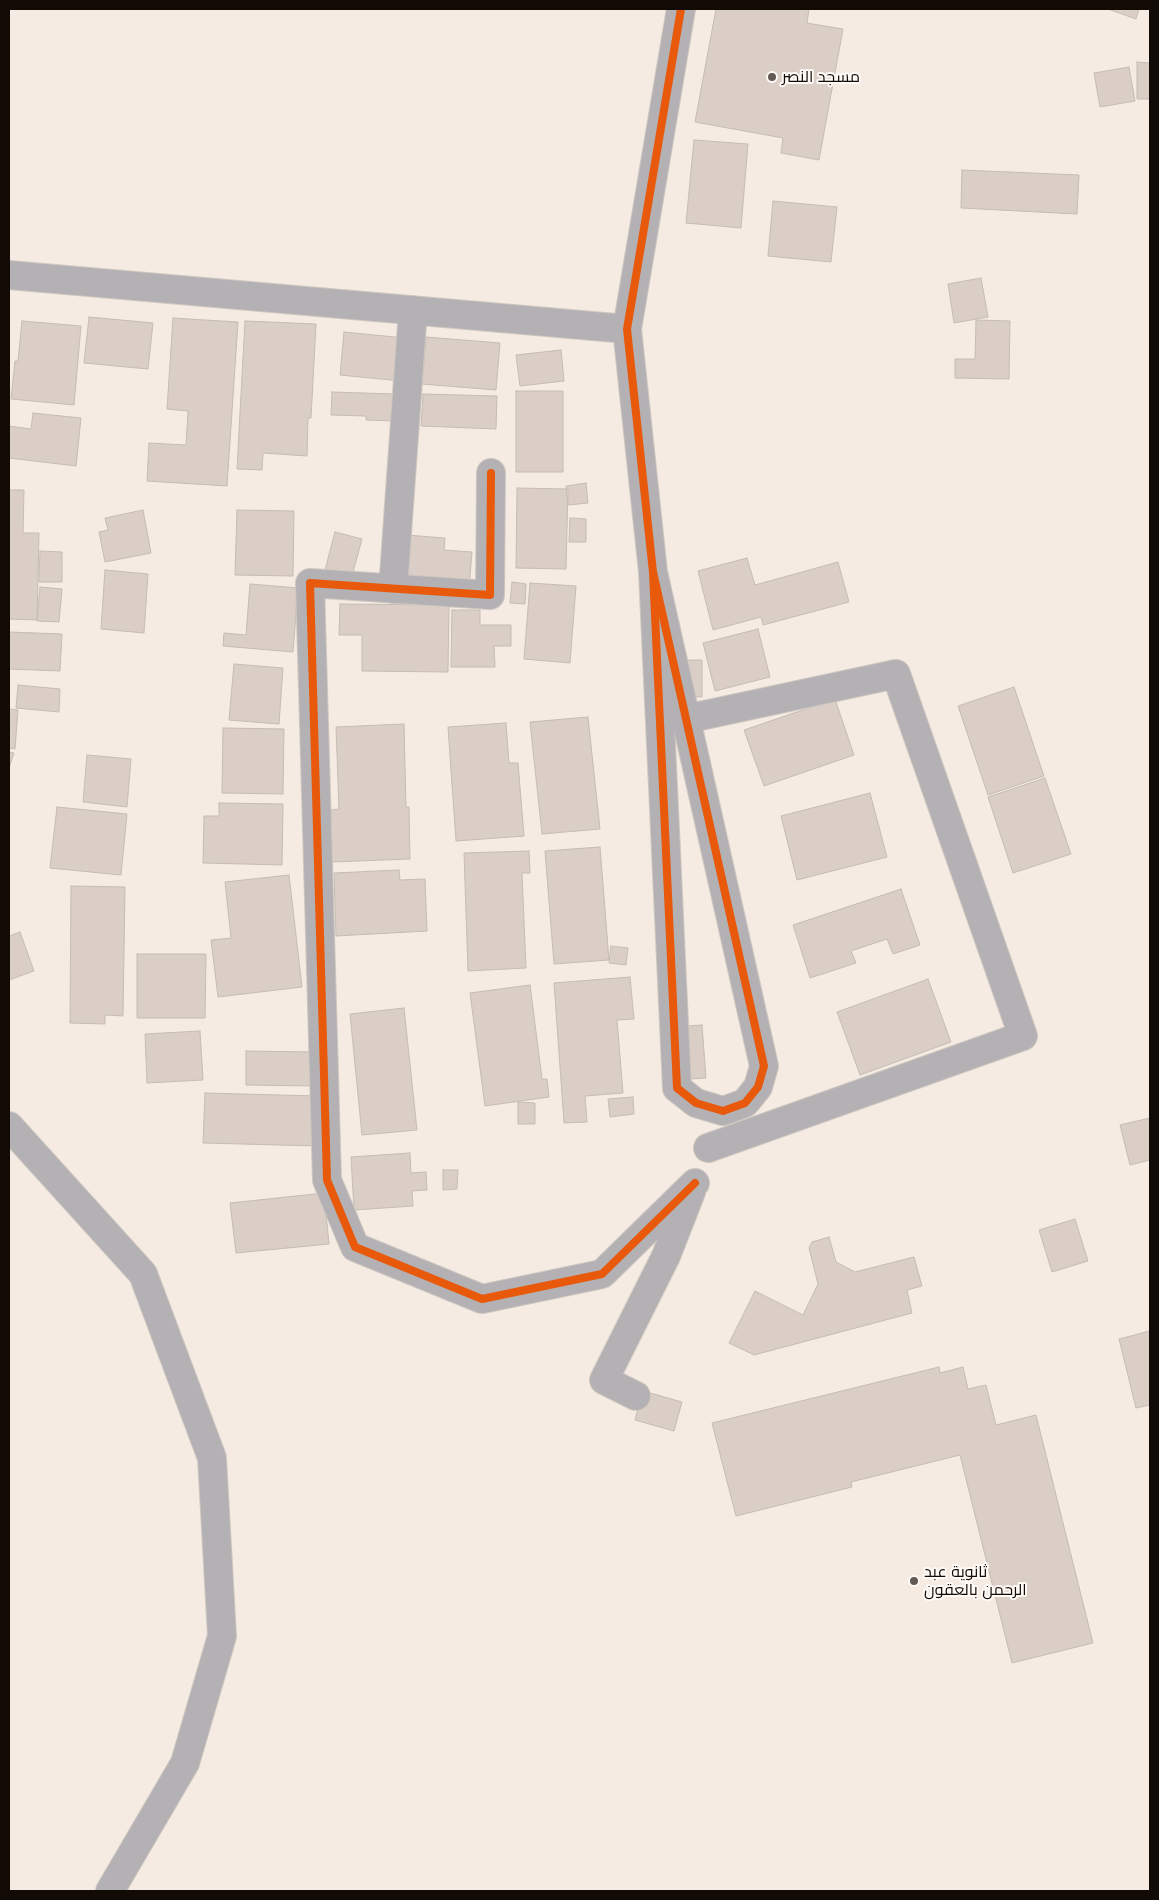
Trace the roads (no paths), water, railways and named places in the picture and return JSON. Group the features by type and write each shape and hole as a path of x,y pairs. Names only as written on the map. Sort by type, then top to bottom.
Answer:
{"street":[{"path":"652,572 764,1066 758,1087 745,1103 722,1111 696,1103 678,1088 652,572 627,329 681,9"},
{"path":"9,275 627,329"},
{"path":"393,589 413,310"},
{"path":"492,473 490,595 310,583 327,1180 355,1247 482,1299 602,1274 695,1183"},
{"path":"686,719 896,674 1023,1036 708,1148"},
{"path":"636,1396 604,1380 666,1256 722,1111"},
{"path":"9,1126 143,1274 212,1458 222,1636 185,1763 110,1891"}],"place":[{"name":"مسجد النصر","path":"772,77"},
{"name":"ثانوية عبد الرحمن بالعقون","path":"914,1581"}]}
